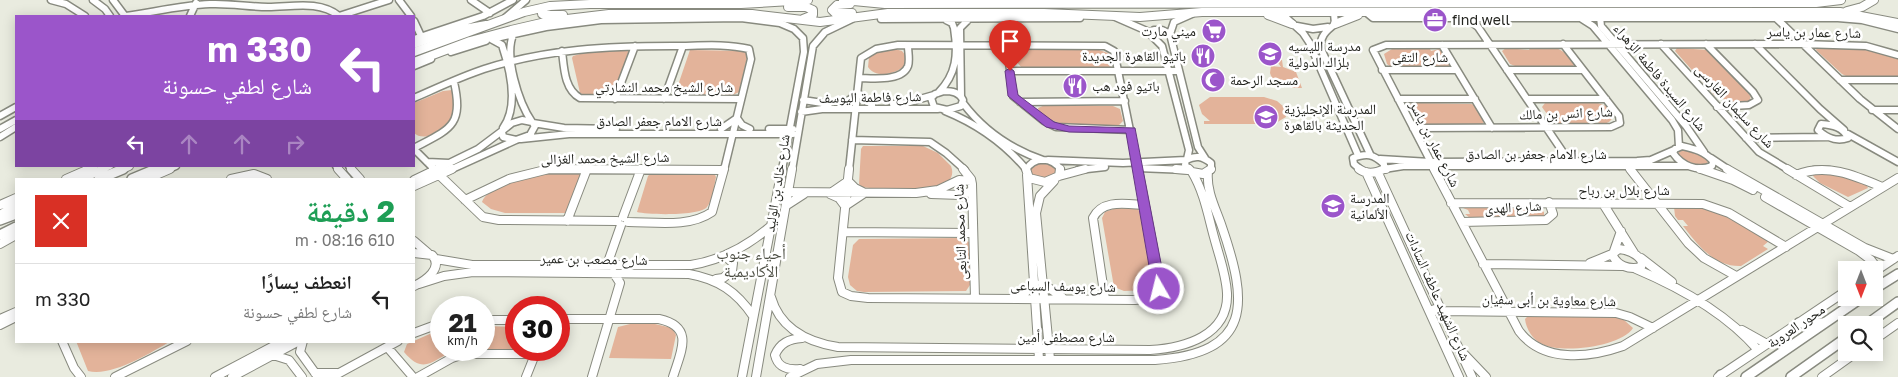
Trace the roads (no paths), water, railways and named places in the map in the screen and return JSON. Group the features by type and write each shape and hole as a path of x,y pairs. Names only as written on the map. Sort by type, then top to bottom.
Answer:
{"main road":[{"path":"415,52 542,8 642,2 730,4 808,0"},
{"path":"843,0 860,3"},
{"path":"1088,0 1097,3"},
{"path":"883,16 869,11 839,14 832,10 837,6 860,3 1634,1 1797,3 1841,0"},
{"path":"1494,2 1472,6 1477,9 1523,15 1772,17 1840,12 1862,7 1874,0"},
{"path":"1415,2 1462,8 1431,13"},
{"path":"730,4 802,7 813,10 814,14 811,17 792,20"},
{"path":"952,4 956,9 952,13"},
{"path":"968,4 963,6 963,8 969,16"},
{"path":"542,8 542,14 544,15 594,16"},
{"path":"415,62 455,46 505,31 550,21 634,13 766,17 820,22 856,17 918,16 952,13 969,16 1090,14 1146,16 1195,12 1511,12"},
{"path":"1840,12 1898,23"},
{"path":"1258,13 1293,25"},
{"path":"1333,25 1365,13"},
{"path":"101,178 127,167"},
{"path":"134,178 160,167"},
{"path":"0,220 15,214"},
{"path":"0,235 15,228"},
{"path":"1883,283 1898,274"},
{"path":"1879,316 1898,302"},
{"name":"محور العروبة","path":"1746,377 1846,306"},
{"path":"1799,323 1823,323"},
{"path":"1790,377 1838,344"}],"street":[{"path":"51,0 66,4 83,15"},
{"path":"93,0 109,15"},
{"path":"113,0 125,15"},
{"path":"342,15 389,0"},
{"path":"399,0 410,15"},
{"path":"471,0 490,13"},
{"path":"415,38 490,13 513,0"},
{"path":"415,45 470,26 498,22 526,0"},
{"path":"557,0 571,5"},
{"path":"692,4 699,0"},
{"path":"885,4 894,0"},
{"path":"1694,0 1703,3"},
{"path":"1788,0 1797,3"},
{"path":"131,15 196,2 269,7 310,5 330,9 338,15"},
{"path":"190,15 196,2"},
{"path":"1195,12 1174,22 1170,34 1198,147 1205,158"},
{"path":"1281,13 1309,42 1358,155 1370,154 1380,159"},
{"path":"1334,13 1333,25 1322,35 1320,44 1325,59 1370,154"},
{"path":"1365,13 1373,18 1481,18 1523,15 1600,18 1628,15"},
{"path":"1107,15 1131,23 1153,35 1163,50 1190,150 1186,160"},
{"path":"918,16 943,18 969,16"},
{"path":"969,16 960,28 952,76 936,94 931,101 932,104 970,121 1011,153 1026,172 1038,182 1089,168 1186,160 1195,156 1205,158"},
{"path":"415,66 490,39 514,33 601,20 766,17 810,37 856,17"},
{"path":"1772,17 1872,110 1898,129"},
{"path":"1772,17 1850,18 1876,22 1898,29"},
{"path":"942,110 957,109 962,99 953,26 943,18"},
{"path":"1465,18 1478,27 1569,161"},
{"path":"1478,27 1477,20 1481,18"},
{"name":"شارع السيدة فاطمة الزهراء","path":"1577,18 1593,26 1676,126 1676,149"},
{"name":"شارع السيدة فاطمة الزهراء","path":"1600,18 1600,24 1686,126 1704,152"},
{"path":"415,24 420,36"},
{"path":"1293,25 1313,29 1333,25"},
{"path":"1153,35 1154,30 1159,29 1170,34"},
{"path":"490,39 502,45 509,62 521,105 535,129 518,140 506,139 502,134 512,106 509,62 510,45 514,33"},
{"name":"شارع خالد بن الوليد","path":"742,377 778,193 798,77 810,37"},
{"name":"شارع خالد بن الوليد","path":"756,377 813,46 810,37"},
{"name":"شارع انس بن مالك","path":"1413,128 1547,128 1617,125 1620,123 1620,120 1606,99 1563,44"},
{"name":"شارع سليمان الفارسى","path":"1662,44 1717,107 1765,157 1850,206"},
{"path":"1706,44 1753,92 1758,100 1748,105 1717,107"},
{"path":"1755,44 1820,109 1846,132 1848,138 1842,140"},
{"name":"شارع عمار بن ياسر","path":"1898,55 1866,46 1801,44 1386,45 1374,48 1374,54 1382,70 1508,312 1521,334 1532,346 1553,354 1595,353 1615,349 1898,178"},
{"path":"1007,45 1012,93 1020,102 1044,121 1056,127 1131,130"},
{"path":"1442,45 1492,128"},
{"path":"415,98 493,67 562,51 606,46 738,47 751,51 734,132 714,208 709,215 692,220 567,221 490,219 477,214 415,149"},
{"path":"615,99 635,46"},
{"path":"664,98 683,46"},
{"name":"شارع يوسف السباعى","path":"884,46 908,46 1105,46 1115,53 1131,130 1159,289 1156,294 1144,299 868,298 846,295 842,292 838,284 861,58 867,51 884,46"},
{"path":"859,78 890,77 903,73 909,65 908,46"},
{"name":"شارع الشيخ محمد النشارتي","path":"562,51 569,87 573,95 584,99 741,99"},
{"name":"شارع التقى","path":"1382,70 1457,70"},
{"path":"1507,70 1583,70"},
{"path":"1010,71 1179,72"},
{"path":"798,77 807,77"},
{"path":"1840,80 1898,80"},
{"path":"415,147 446,131 456,119 458,106 454,82"},
{"path":"936,94 950,91 962,99 972,115 1010,145 1025,154 1046,160 1059,167 1057,178 1040,196 1036,207 1040,298 1050,359"},
{"path":"1331,91 1340,91"},
{"path":"858,93 873,107 854,119 843,107 858,93"},
{"name":"شارع فاطمة اليوسف","path":"873,107 906,103 936,94"},
{"path":"1174,94 1184,94"},
{"path":"1398,98 1475,99"},
{"path":"1527,99 1606,99"},
{"name":"شارع فاطمة اليوسف","path":"803,100 815,104 843,107 942,110"},
{"path":"1020,102 1125,101"},
{"name":"شارع فاطمة اليوسف","path":"801,112 843,107"},
{"path":"0,116 15,108"},
{"path":"1820,109 1819,128 1828,137"},
{"path":"1872,110 1898,110"},
{"path":"731,144 721,132 737,118"},
{"path":"731,144 750,132 737,118"},
{"path":"0,129 15,121"},
{"name":"شارع الامام جعفر الصادق","path":"454,165 517,121 574,129 721,132"},
{"path":"1800,137 1819,128 1832,125 1898,162"},
{"path":"0,137 15,127"},
{"name":"شارع الامام جعفر الصادق","path":"415,180 518,140 559,134 798,132"},
{"path":"1746,138 1828,137 1871,148"},
{"name":"شارع محمد التابعى","path":"852,140 930,142 940,147 965,171 971,181 972,191 974,298"},
{"path":"1688,166 1675,157 1676,149 1691,147 1704,152 1732,172 1865,256 1869,261"},
{"name":"شارع الامام جعفر بن الصادق","path":"1366,172 1403,166 1432,164 1645,161 1676,149"},
{"name":"شارع الشهيد عاطف السادات","path":"1358,155 1354,158 1354,164 1366,172 1459,377"},
{"name":"شارع مصطفى أمين","path":"790,377 805,368 851,360 1172,360 1186,357 1210,347 1230,329 1236,319 1239,294 1229,252 1207,183 1208,172 1212,166 1205,158"},
{"path":"1700,169 1712,166 1711,158"},
{"name":"شارع الامام جعفر بن الصادق","path":"1380,159 1432,164 1688,166 1700,169"},
{"name":"شارع الشهيد عاطف السادات","path":"1380,159 1384,164 1381,171 1437,302 1472,377"},
{"path":"1039,284 1026,172 1032,162 1046,160 1137,165 1208,172"},
{"name":"شارع مصطفى أمين","path":"771,297 772,305 790,329 803,338 828,346 851,348 1166,349 1186,346 1198,340 1219,323 1226,308 1227,293 1218,252 1198,182 1185,165 1186,160"},
{"path":"427,162 454,165 446,182"},
{"path":"954,182 957,164"},
{"path":"1629,166 1683,238 1698,253 1736,276"},
{"path":"68,178 90,167"},
{"path":"82,178 108,167"},
{"path":"149,178 174,167"},
{"path":"337,167 346,178"},
{"path":"350,167 359,178"},
{"name":"شارع الشيخ محمد الغزالى","path":"465,200 509,179 555,168 723,170"},
{"path":"567,221 587,168"},
{"path":"607,265 641,169"},
{"path":"1700,169 1748,187 1819,226 1872,252 1896,258"},
{"path":"1796,175 1809,170 1842,172 1860,177 1882,187"},
{"name":"شارع الامام جعفر الصادق","path":"415,186 436,173"},
{"path":"234,178 257,174 265,178"},
{"path":"424,181 446,182"},
{"path":"790,181 806,193"},
{"path":"829,194 848,181 855,188 866,193"},
{"path":"916,193 938,190 954,182 971,181"},
{"path":"778,193 916,193 961,195 972,191"},
{"path":"787,205 806,193"},
{"path":"829,194 839,198 845,206 854,198 866,193"},
{"path":"961,195 972,201"},
{"path":"0,204 15,198"},
{"name":"شارع الهدى","path":"1462,222 1546,220 1553,214 1550,202"},
{"path":"1602,202 1634,252 1665,276 1679,290"},
{"name":"شارع بلال بن رباح","path":"1451,203 1656,202 1703,204 1716,207 1786,247"},
{"path":"1105,299 1093,218 1094,214 1105,206 1144,205"},
{"path":"0,215 15,206"},
{"name":"شارع مصعب بن عمير","path":"415,242 436,258 451,263 472,265 691,265 726,257 751,243 772,224"},
{"path":"1621,231 1613,252 1616,261 1622,266"},
{"path":"843,232 972,233"},
{"path":"0,244 15,236"},
{"path":"1587,264 1622,249 1634,252"},
{"path":"1218,252 1229,252"},
{"path":"415,253 428,253"},
{"path":"716,280 728,275 734,267 733,263 726,257"},
{"path":"416,285 434,272 436,258"},
{"path":"1636,269 1642,265 1641,258"},
{"path":"1883,266 1896,258"},
{"path":"1484,264 1587,264 1622,266 1636,269 1679,290 1696,301 1736,329 1758,350"},
{"name":"شارع مصعب بن عمير","path":"416,285 444,276 473,272 689,274 716,280 737,294 753,316"},
{"path":"612,272 620,283"},
{"path":"592,377 620,283 639,273"},
{"path":"1014,298 1039,284"},
{"path":"1039,284 1065,299"},
{"path":"1720,376 1838,296"},
{"path":"1014,298 1027,303 1037,310"},
{"path":"1039,359 1037,310 1040,298"},
{"path":"1426,302 1437,302"},
{"name":"شارع معاوية بن أبى سفيان","path":"1429,311 1435,309 1441,311 1616,313 1630,316 1652,328"},
{"path":"0,319 15,312"},
{"path":"0,325 15,318"},
{"path":"570,320 670,321 678,326 683,336 673,377"},
{"path":"1883,334 1898,323"},
{"path":"415,333 430,327"},
{"path":"1736,329 1753,335 1767,344"},
{"path":"803,338 786,341 780,345 775,355 778,365 783,368 790,370 805,368"},
{"path":"63,343 74,368 81,377"},
{"path":"115,377 183,343"},
{"path":"215,377 269,349 293,343"},
{"path":"301,343 300,352 316,375 336,376 395,343"},
{"path":"388,348 413,377"},
{"path":"269,349 289,360 302,377"},
{"path":"232,377 269,349"},
{"name":"شارع الشهيد عاطف السادات","path":"1459,349 1486,377"},
{"path":"418,377 452,358 464,354 505,353"},
{"path":"526,377 532,361"},
{"path":"1822,377 1844,361"}],"place":[{"name":"find well","path":"1435,20"},
{"name":"ميني مارت","path":"1214,31"},
{"name":"مدرسة الليسيه بلزاك الدولية","path":"1270,54"},
{"name":"باتيو القاهرة الجديدة","path":"1203,56"},
{"name":"مسجد الرحمة","path":"1213,80"},
{"name":"باتيو فود هب","path":"1075,86"},
{"name":"المدرسة الإنجليزية الحديثة بالقاهرة","path":"1266,117"},
{"name":"المدرسة الألمانية","path":"1333,206"}],"district":[{"name":"أحياء جنوب الأكاديمية","path":"751,262"}]}
